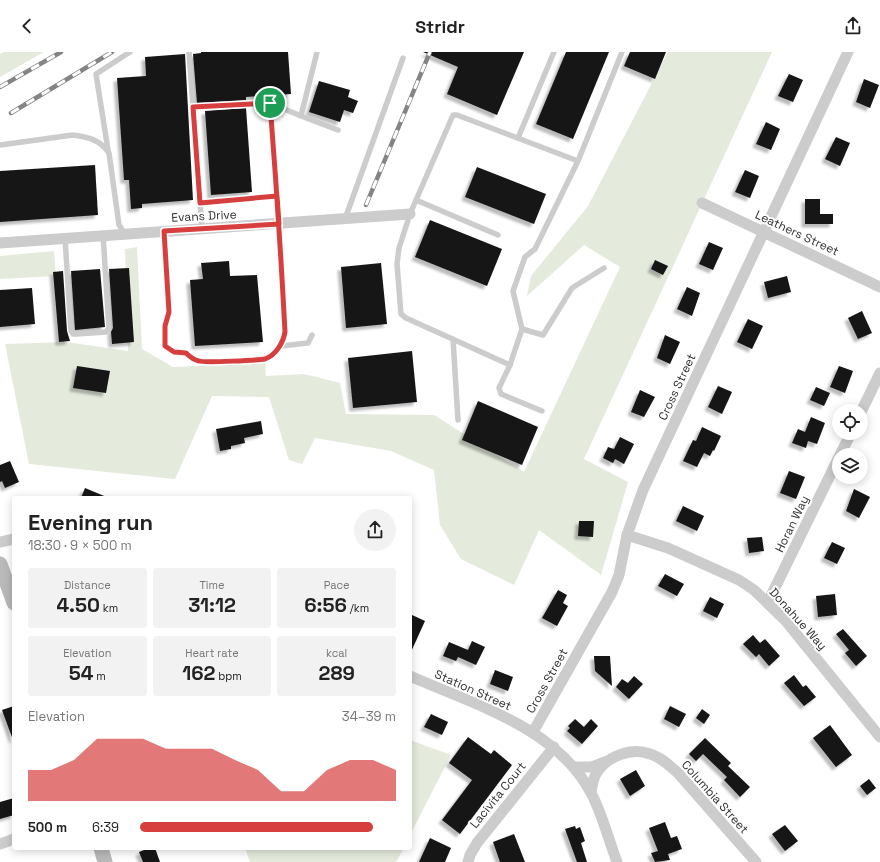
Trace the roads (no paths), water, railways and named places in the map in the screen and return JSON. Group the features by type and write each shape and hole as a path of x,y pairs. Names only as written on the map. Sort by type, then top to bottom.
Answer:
{"main road":[{"path":"0,564 12,597"},
{"path":"102,850 106,862"}],"street":[{"name":"Cross Street","path":"533,732 612,592 619,575 627,535 643,490 848,52"},
{"name":"Leathers Street","path":"702,204 763,231 880,287"},
{"name":"Evans Drive","path":"0,243 410,214"},
{"path":"865,404 880,373"},
{"name":"Horan Way","path":"768,602 832,472"},
{"name":"Donahue Way","path":"627,535 668,548 739,580 754,590 785,620 880,737"},
{"path":"0,542 12,539"},
{"name":"Station Street","path":"412,677 501,716 533,732 554,747 575,767 591,792 616,862"},
{"name":"Lacivita Court","path":"468,862 477,843 554,747"},
{"name":"Columbia Street","path":"575,767 586,768 606,762 629,752 639,751 649,753 666,762 692,787 756,862"},
{"path":"591,792 595,776 606,762"},
{"path":"0,844 12,840"}],"lane":[{"path":"125,234 119,225 96,74 130,52"},
{"path":"189,52 202,229"},
{"path":"301,116 317,52"},
{"path":"518,138 554,52"},
{"path":"542,411 501,394 499,388 510,365 522,328 513,291 525,257 535,249 578,161 622,52"},
{"path":"345,219 403,58"},
{"path":"193,107 270,103 338,130"},
{"path":"164,231 169,312 164,332 165,346 169,350 186,353 190,357 200,362 265,358 280,346 285,332 270,103"},
{"path":"510,365 406,318 401,314 397,256 410,214 454,115 578,161"},
{"path":"0,145 73,135 96,140 102,144 109,153"},
{"path":"200,203 277,196"},
{"path":"416,200 498,235"},
{"path":"65,238 73,334 106,332 109,328 103,235"},
{"path":"522,328 543,335 572,288 604,268"},
{"path":"280,346 304,345 308,343 312,335"},
{"path":"453,339 458,420"}],"railway":[{"path":"0,87 61,52"},
{"path":"11,113 112,52"},
{"path":"366,205 430,52"}]}
